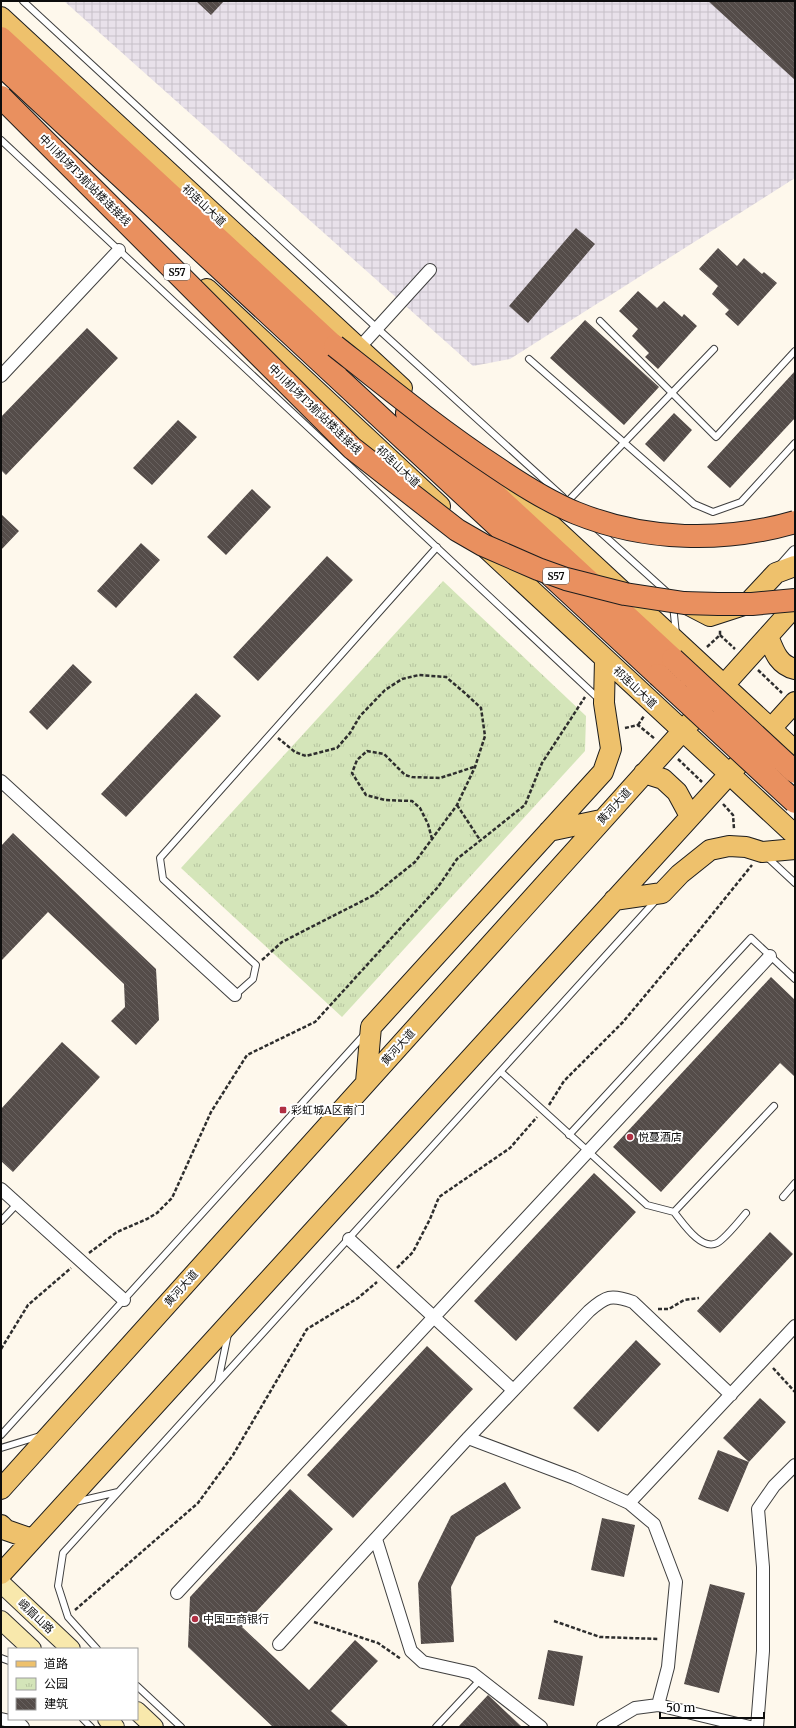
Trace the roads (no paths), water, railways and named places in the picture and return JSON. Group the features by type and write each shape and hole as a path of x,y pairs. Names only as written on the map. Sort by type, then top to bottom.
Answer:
{"highway":[{"path":"1,38 795,772"},
{"path":"1,65 795,802"},
{"name":"中川机场T3航站楼连接线","path":"1,97 352,448 457,530 483,545 538,569 588,586 625,594 684,602 718,604 752,604 795,600"},
{"path":"335,346 463,446 529,489 576,513 626,528 677,536 729,535 755,532 795,522"}],"main road":[{"name":"祁连山大道","path":"1,17 795,751"},
{"name":"祁连山大道","path":"1,97 795,835"},
{"path":"672,597 710,616 747,604 776,573 795,566"},
{"name":"黄河大道","path":"1,1489 795,606"},
{"path":"768,636 776,657 787,667 795,669"},
{"path":"366,1082 371,1027 603,772 611,750 604,703 605,659"},
{"path":"1,1574 795,702"},
{"path":"644,773 663,779 677,792 690,816"},
{"path":"549,831 601,820"},
{"path":"614,900 662,893 680,874 710,850 729,846 746,847 762,852 795,849"},
{"path":"1,1525 6,1530 32,1539"}],"street":[{"path":"1,376 119,250"},
{"path":"359,348 430,270"},
{"path":"776,573 795,552"},
{"path":"1,781 235,995"},
{"path":"177,1593 770,956"},
{"path":"1,1189 124,1300"},
{"path":"349,1239 513,1390"},
{"path":"279,1644 513,1390 589,1311 601,1301 617,1296 633,1302 731,1395"},
{"path":"629,1503 795,1326"},
{"path":"468,1438 574,1478 629,1503 654,1524 676,1582 668,1667 658,1705"},
{"path":"758,1727 763,1651 764,1567 758,1509 774,1486 795,1465"},
{"path":"376,1539 411,1651 423,1662 472,1673 541,1727"},
{"name":"峨眉山路","path":"1,1583 70,1648"},
{"path":"2,1621 31,1648"},
{"path":"604,1727 635,1708 658,1705 750,1727"},
{"path":"138,1712 154,1727"},
{"path":"1,1719 19,1723 23,1727"}],"lane":[{"path":"23,1 377,328 672,597 677,642"},
{"path":"1,140 604,703"},
{"path":"600,321 716,437 795,351"},
{"path":"568,502 714,349"},
{"path":"529,359 694,504 713,512 741,502 795,443"},
{"path":"235,995 253,979 256,965 163,879 160,858 437,547"},
{"path":"762,852 795,883"},
{"path":"96,1648 68,1617 58,1586 63,1553 662,893"},
{"path":"570,1134 751,938 795,979"},
{"path":"1,1434 371,1027"},
{"path":"501,1072 647,1205 674,1212 688,1230 702,1243 711,1245 718,1242 746,1213"},
{"path":"674,1212 774,1106"},
{"path":"783,1197 795,1183"},
{"path":"1,1220 17,1204"},
{"path":"217,1384 231,1321"},
{"path":"1,1448 51,1433"},
{"path":"64,1505 119,1492"},
{"path":"436,1727 480,1680"},
{"path":"138,1687 181,1727"},
{"path":"83,1720 91,1727"}],"place":[{"name":"彩虹城A区南门","path":"283,1110"},
{"name":"悦蔓酒店","path":"630,1137"},
{"name":"中国工商银行","path":"195,1619"}]}
